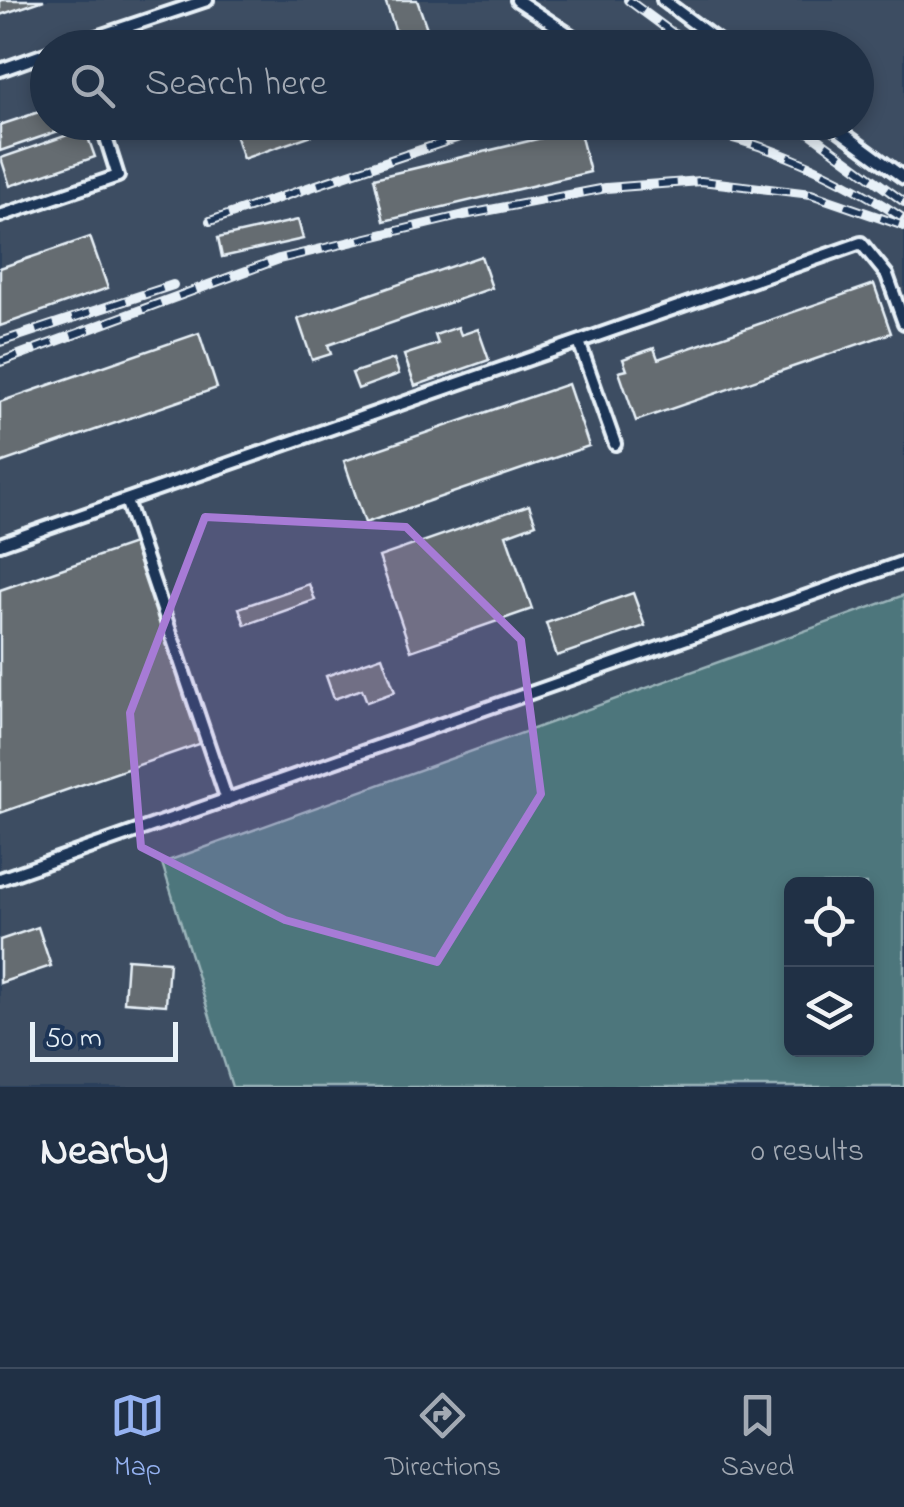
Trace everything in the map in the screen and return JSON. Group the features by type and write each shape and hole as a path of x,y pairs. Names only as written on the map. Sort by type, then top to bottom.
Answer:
{"lane":[{"path":"118,30 207,0"},
{"path":"518,0 563,30"},
{"path":"662,0 703,30"},
{"path":"0,70 30,59"},
{"path":"0,216 118,176 107,140"},
{"path":"852,140 904,178"},
{"path":"0,544 861,243 887,276 904,323"},
{"path":"579,342 615,444"},
{"path":"126,500 227,800"},
{"path":"0,879 904,562"}],"highlighted area":[{"path":"205,517 406,527 521,640 541,794 437,962 285,920 141,847 130,713"}],"shaded area":[{"path":"0,0 904,0 904,595 162,863 232,1087 0,1087"}],"green space":[{"path":"904,595 904,1087 232,1087 162,863"}],"building":[{"path":"0,0 44,0 0,15"},
{"path":"385,0 417,0 428,30 395,30"},
{"path":"30,115 32,140 0,151 0,125"},
{"path":"53,140 89,140 95,157 10,186 1,158"},
{"path":"237,140 298,140 243,159"},
{"path":"533,140 582,140 590,172 384,221 374,178"},
{"path":"298,220 303,239 222,257 218,238"},
{"path":"90,237 108,288 0,326 0,268"},
{"path":"481,256 492,288 328,345 331,354 312,360 298,319"},
{"path":"874,284 891,333 636,421 619,372 627,370 623,359 654,348 658,359"},
{"path":"458,327 461,335 478,329 489,360 415,386 404,355 438,344 435,335"},
{"path":"199,333 217,388 0,463 0,402"},
{"path":"394,359 399,374 358,389 352,373"},
{"path":"568,384 589,446 365,523 344,461"},
{"path":"529,505 536,524 506,535 532,609 411,651 379,557"},
{"path":"136,543 205,742 0,813 0,590"},
{"path":"309,584 315,600 245,625 239,608"},
{"path":"633,593 645,626 557,656 546,623"},
{"path":"382,656 395,692 367,702 362,689 334,699 326,676"},
{"path":"38,927 51,966 0,983 0,940"},
{"path":"127,959 169,962 166,1005 124,1002"}],"railway":[{"path":"628,0 669,30"},
{"path":"210,221 450,140"},
{"path":"740,140 810,166 901,217"},
{"path":"820,140 904,202"},
{"path":"0,362 279,259 464,215 606,188 701,181 811,194 904,226"},
{"path":"0,342 173,285"}]}
